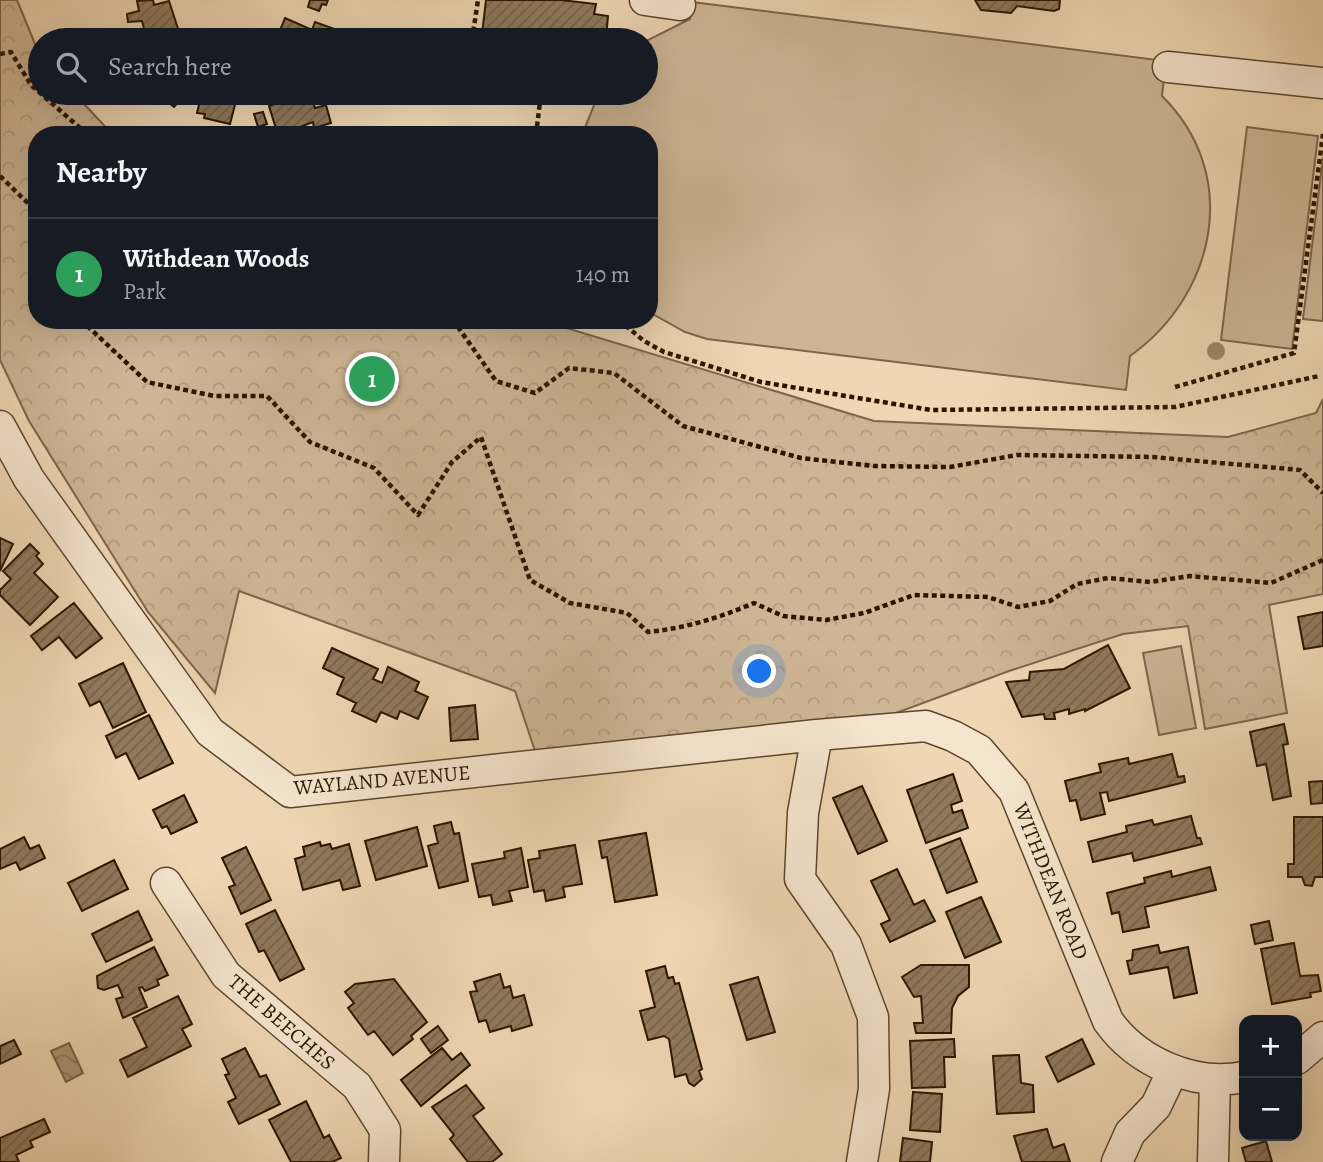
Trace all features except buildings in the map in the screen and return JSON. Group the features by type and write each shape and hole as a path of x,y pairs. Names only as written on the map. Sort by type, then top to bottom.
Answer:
{"street":[{"path":"645,0 680,5"},
{"path":"1168,67 1323,83"},
{"name":"WAYLAND AVENUE","path":"0,426 14,479 210,732 290,792 817,735"},
{"name":"WITHDEAN ROAD","path":"817,735 926,726 979,750 1014,791 1108,1021 1120,1038 1173,1070 1230,1078"},
{"path":"817,735 803,813 800,880 846,945 873,1017 874,1089 862,1162"},
{"name":"THE BEECHES","path":"166,883 226,975 357,1086 385,1130 384,1162"},
{"path":"1302,1055 1323,1037"},
{"path":"1117,1162 1130,1133 1156,1106 1173,1070"},
{"path":"1213,1162 1230,1078"}],"path":[{"path":"474,28 478,0"},
{"path":"0,54 11,52 28,80"},
{"path":"54,105 78,126"},
{"path":"537,126 540,105"},
{"path":"1175,387 1294,353 1323,134"},
{"path":"0,176 28,203"},
{"path":"91,329 147,382 214,396 267,396 310,442 374,468 418,515 452,462 481,437 530,580 570,603 627,613 648,632 679,629 754,603 783,616 826,620 864,613 914,595 988,597 1018,607 1050,601 1077,584 1108,578 1150,582 1190,576 1271,583 1323,560"},
{"path":"459,329 496,381 535,393 569,368 614,373 683,426 801,458 874,466 950,467 1017,455 1153,457 1300,470 1323,492"},
{"path":"630,329 644,341 664,352 761,382 931,410 1175,407 1319,376"}],"green space":[{"path":"0,0 17,0 28,28 28,105 85,105 105,126 28,126 28,329 570,329 874,421 1228,437 1316,413 1323,399 1323,594 1269,605 1287,713 1205,729 1188,626 1123,634 1009,671 880,719 536,754 515,691 239,591 215,693 148,612 29,421 0,360"},
{"path":"692,2 1166,61 1162,96 1187,127 1203,161 1210,197 1208,233 1199,268 1183,301 1159,331 1130,356 1126,390 707,339 685,332 658,317 658,126 586,126 594,105 658,105 658,35 690,19"},
{"path":"1247,127 1318,136 1292,349 1221,340"},
{"path":"1323,157 1323,321 1303,319"},
{"path":"1181,646 1196,728 1159,735 1143,653"}],"water":[{"path":"69,1043 83,1073 66,1082 51,1051"}],"place":[{"name":"Withdean Woods","path":"372,379"}]}
